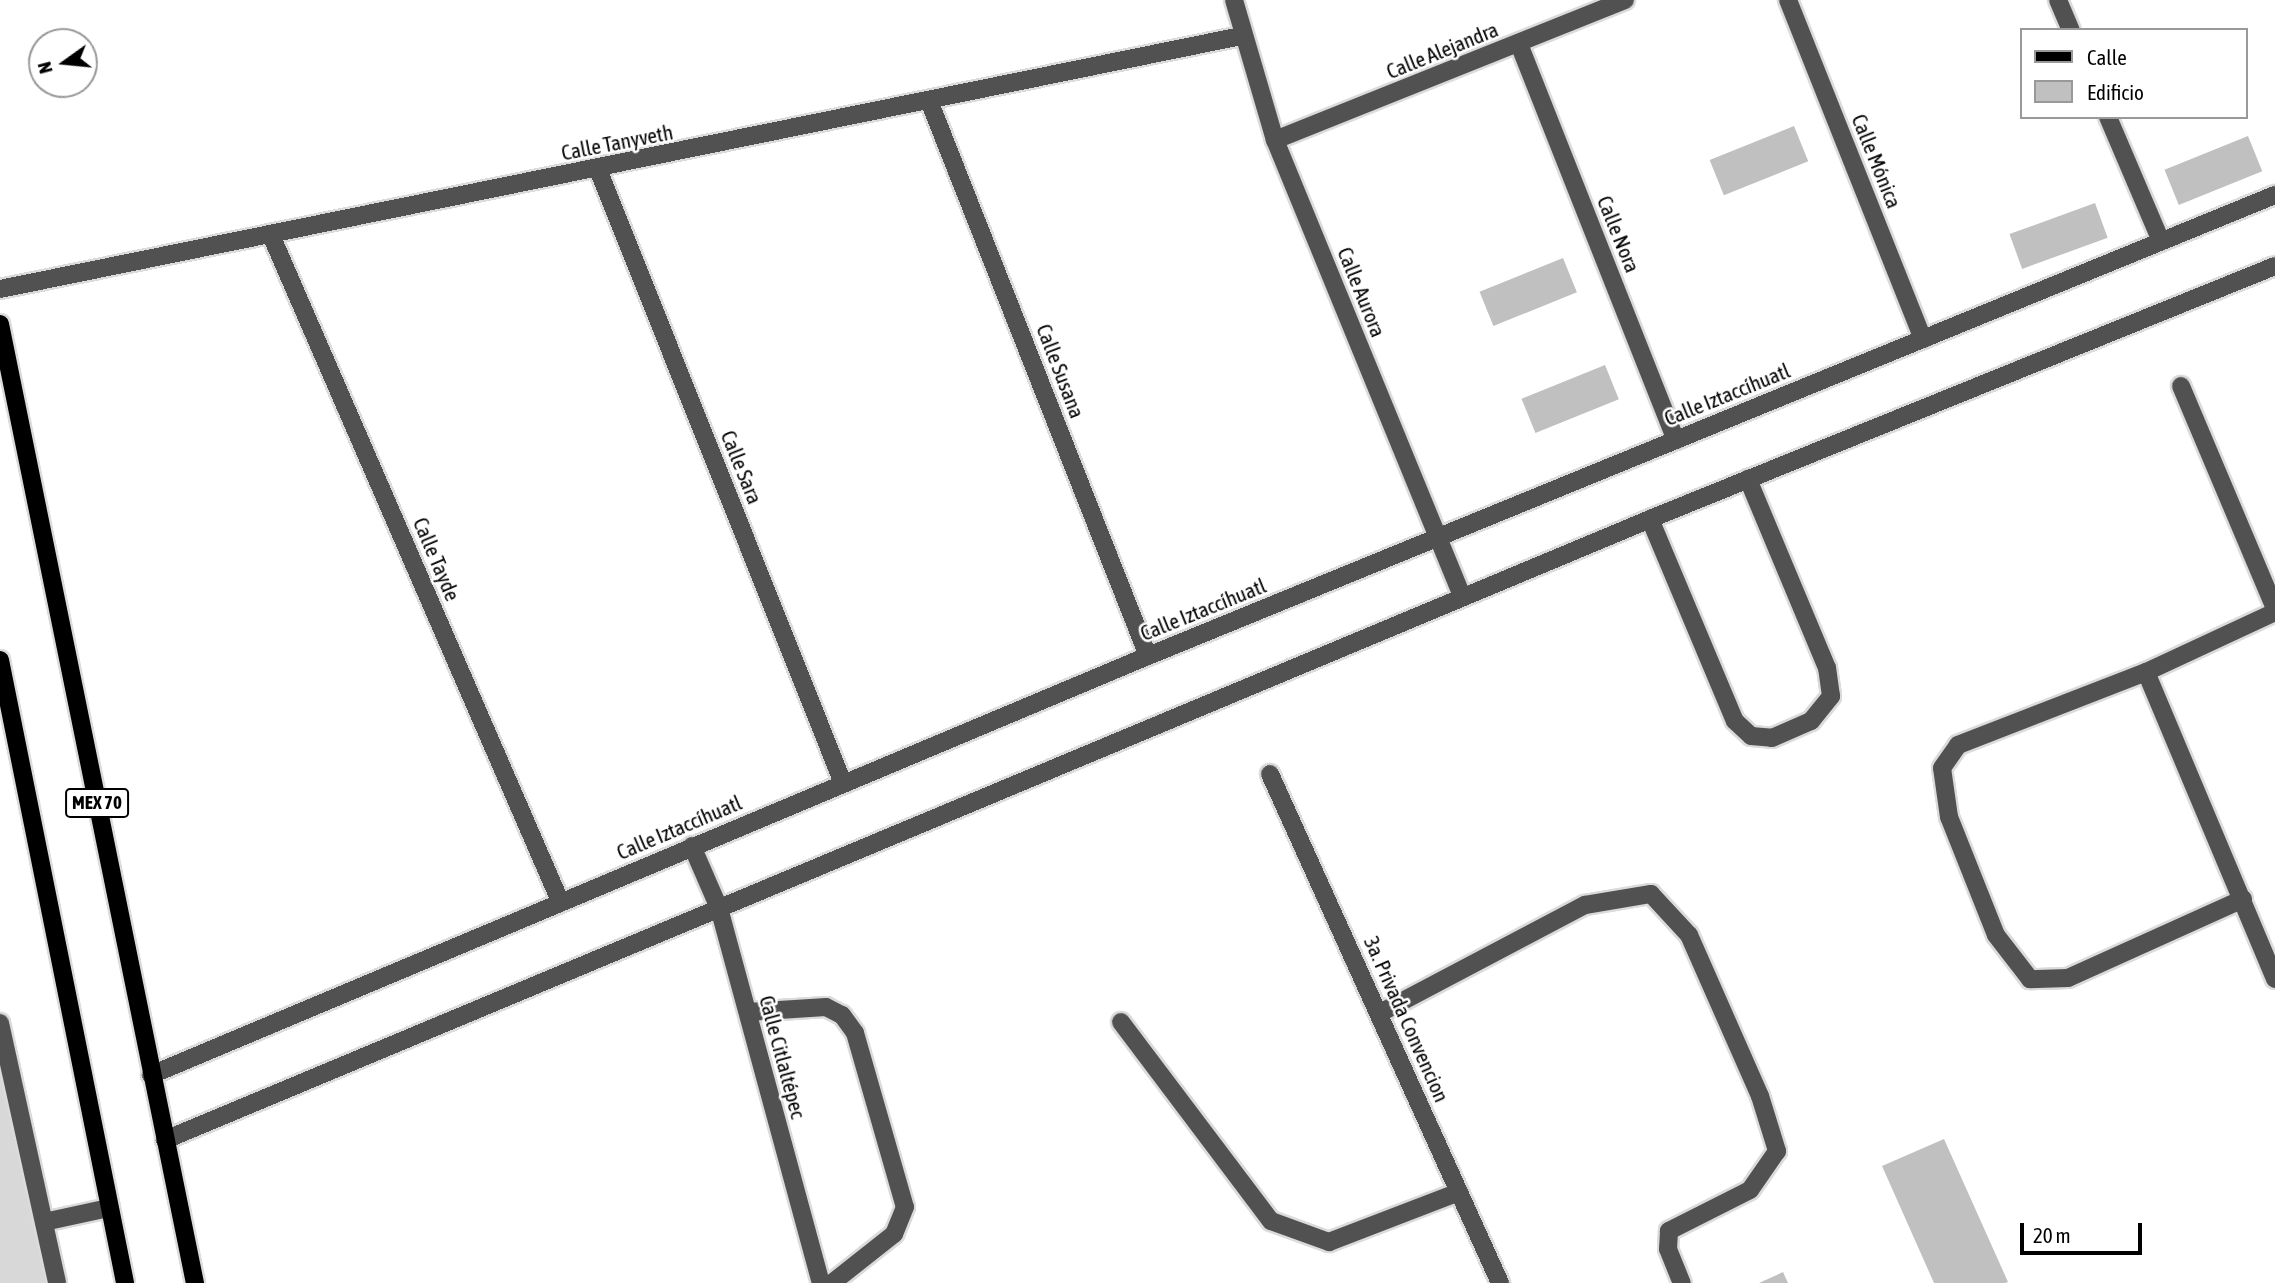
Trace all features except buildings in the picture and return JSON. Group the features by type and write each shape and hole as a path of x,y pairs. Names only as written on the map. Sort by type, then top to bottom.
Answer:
{"main road":[{"name":"MEX 70","path":"0,324 195,1283"},
{"path":"0,660 125,1283"}],"street":[{"name":"Calle Aurora","path":"1234,0 1241,36 1275,140 1462,597"},
{"name":"Calle Alejandra","path":"1275,140 1625,0"},
{"name":"Calle Mónica","path":"1788,0 1923,339"},
{"path":"2058,0 2070,28"},
{"name":"Calle Tanyveth","path":"0,289 930,103 1241,36"},
{"name":"Calle Nora","path":"1519,44 1676,440"},
{"name":"Calle Susana","path":"930,103 1148,656"},
{"path":"2109,119 2161,241"},
{"name":"Calle Sara","path":"598,169 842,783"},
{"name":"Calle Iztaccíhuatl","path":"151,1075 1148,656 2275,195"},
{"name":"Calle Tayde","path":"271,234 560,901"},
{"path":"165,1140 1650,519 2275,266"},
{"path":"2181,386 2275,610 2146,672 1958,745 1942,768 1949,817 1996,935 2030,979 2068,978 2243,899"},
{"path":"1650,519 1735,721 1751,736 1772,738 1811,721 1831,696 1827,668 1748,479"},
{"path":"2146,672 2275,979"},
{"name":"3a. Privada Convencion","path":"1270,774 1500,1283"},
{"name":"Calle Citlaltépec","path":"692,846 719,908 821,1283"},
{"path":"1380,1013 1585,905 1651,894 1689,936 1760,1096 1777,1152 1750,1190 1669,1231 1668,1249 1682,1283"},
{"path":"748,1012 826,1007 842,1015 855,1033 905,1207 894,1234 832,1283"},
{"path":"1121,1022 1271,1222 1329,1241 1459,1192"},
{"path":"0,1023 57,1283"},
{"path":"44,1222 109,1208"}],"shaded area":[{"path":"0,1048 48,1283 0,1283"}]}
